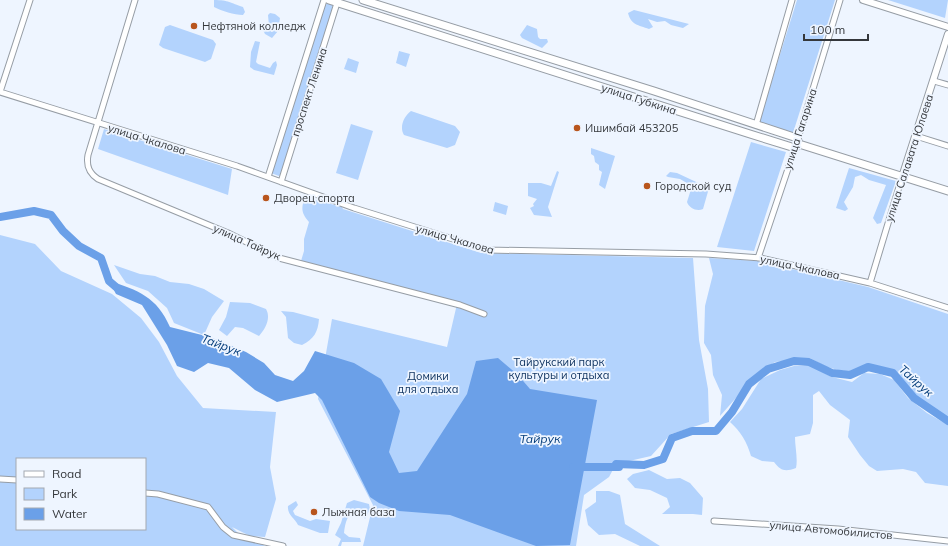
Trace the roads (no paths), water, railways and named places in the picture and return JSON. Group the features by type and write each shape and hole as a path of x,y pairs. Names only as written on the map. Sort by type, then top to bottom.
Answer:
{"main road":[{"name":"улица Губкина","path":"328,0 797,143 948,191"},
{"name":"улица Губкина","path":"362,0 756,125 797,143"}],"street":[{"path":"0,92 30,0"},
{"name":"улица Тайрук","path":"135,0 97,123 87,165 90,174 98,179 228,233 279,258 460,305 484,314"},
{"name":"проспект Ленина","path":"268,177 324,0"},
{"path":"358,10 362,0"},
{"path":"756,125 792,0"},
{"name":"улица Гагарина","path":"758,258 797,143 840,0"},
{"path":"862,0 948,27"},
{"name":"проспект Ленина","path":"281,182 338,3"},
{"name":"улица Салавата Юлаева","path":"870,283 948,34"},
{"path":"934,81 948,85"},
{"name":"улица Чкалова","path":"0,92 268,177 434,234 493,251 706,254 758,258 870,283 948,308"},
{"path":"916,136 948,146"},
{"path":"0,479 16,480"},
{"path":"146,493 158,494 208,506 223,527 233,535 283,546"},
{"name":"улица Автомобилистов","path":"714,521 838,529 948,541"}],"water":[{"name":"Тайрук","path":"109,281 146,296 159,308 170,327 210,337 246,352 264,363 275,375 293,381 304,371 315,351 354,363 381,379 400,411 389,452 399,473 417,471 467,394 476,361 498,358 518,375 530,389 597,400 570,545 536,546 450,515 399,511 379,503 370,497 322,400 315,393 277,402 255,390 229,368 208,363 194,372 177,366 167,345 142,305 116,294"}],"waterway":[{"name":"Тайрук","path":"0,217 34,211 51,215 63,231 79,246 101,258 109,281 116,287"},
{"name":"Тайрук","path":"573,467 619,467 616,464 644,465 663,459 672,438 692,431 716,431 732,412 749,384 768,369 794,361 809,362 832,373 850,375 868,367 893,373 914,398 948,421"}],"place":[{"name":"Нефтяной колледж","path":"194,26"},
{"name":"Ишимбай 453205","path":"577,128"},
{"name":"Городской суд","path":"647,186"},
{"name":"Дворец спорта","path":"266,198"},
{"name":"Лыжная база","path":"314,512"}],"park label":[{"name":"Тайрукский парк культуры и отдыха","path":"559,368"},
{"name":"Домики для отдыха","path":"428,382"}]}
